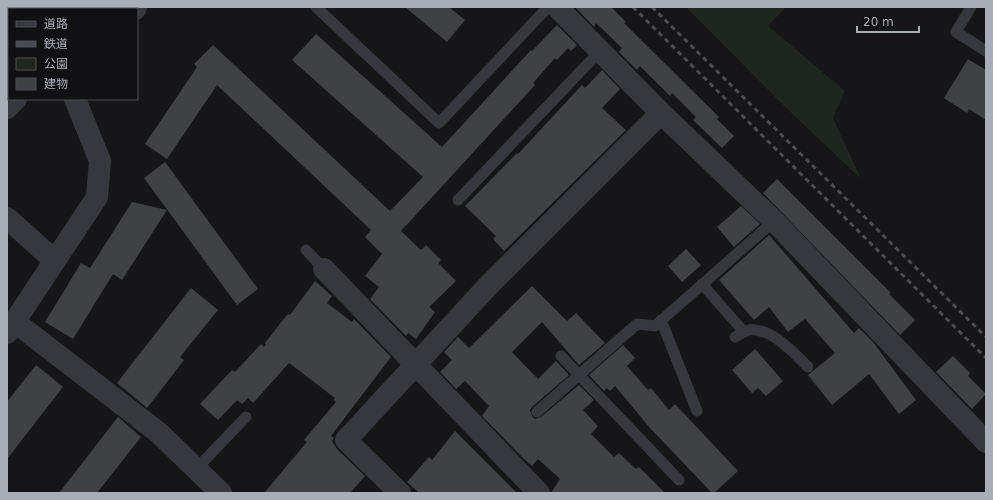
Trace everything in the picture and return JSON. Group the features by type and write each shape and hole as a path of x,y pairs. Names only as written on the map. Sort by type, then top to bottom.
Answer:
{"street":[{"path":"557,7 661,113 774,221 986,442"},
{"path":"7,108 15,100"},
{"path":"76,100 100,161 97,197 11,328 159,433 221,493"},
{"path":"400,493 346,440 488,286 661,113"},
{"path":"7,218 55,261"},
{"path":"324,269 539,493"}],"lane":[{"path":"316,7 439,123 548,7"},
{"path":"971,7 956,32 986,51"},
{"path":"458,200 600,51"},
{"path":"538,412 637,324 655,326 774,221"},
{"path":"306,250 324,269"},
{"path":"702,284 739,335 757,330 785,343 808,368"},
{"path":"661,320 697,411"},
{"path":"561,356 679,480"},
{"path":"196,469 246,417"}],"green space":[{"path":"686,7 786,7 768,26 845,91 833,118 861,179 780,102"}],"building":[{"path":"405,7 449,7 465,20 447,42"},
{"path":"575,7 611,7 626,22 624,23 719,117 717,119 734,136 722,148 693,120 696,117 672,93 670,96 640,66 637,70 619,52 622,48 596,23 594,27"},
{"path":"557,25 577,45 571,51 568,48 557,60 555,58 533,83 535,85 401,231 421,250 426,245 441,260 438,263 456,281 429,307 435,312 416,339 408,333 406,336 370,299 379,287 365,276 382,254 365,237 371,230 217,85 167,159 145,144 197,67 194,64 213,45 390,211 423,177 292,60 316,34 442,147 531,50 532,51"},
{"path":"968,59 986,70 986,120 969,109 967,113 944,98"},
{"path":"602,70 620,89 602,108 626,130 504,251 493,239 496,236 465,206 517,153 518,154 582,85 585,88"},
{"path":"165,162 258,289 237,305 144,178"},
{"path":"777,179 891,293 889,294 915,320 900,335 763,193"},
{"path":"132,202 167,210 122,280 113,274 73,339 45,322 81,263 90,268"},
{"path":"741,206 760,224 734,247 717,227"},
{"path":"769,235 854,333 859,328 873,342 916,400 899,414 869,374 832,405 808,375 835,353 805,319 788,332 769,307 754,320 719,280"},
{"path":"686,249 701,265 682,282 668,266"},
{"path":"315,281 332,296 327,303 352,322 354,319 391,357 331,436 334,438 332,441 337,449 365,476 350,493 264,493 307,442 304,440 336,402 334,400 335,398 289,363 253,403 248,398 242,404 237,400 218,420 200,404 232,370 235,372 261,344 264,347 266,345 265,343 288,314 290,315"},
{"path":"532,286 567,321 576,313 605,343 579,365 542,322 512,352 538,379 556,361 569,375 532,407 530,410 532,416 535,419 541,417 579,385 594,400 583,410 598,426 591,434 614,457 619,453 636,469 639,467 665,493 551,493 560,479 538,459 532,466 482,416 489,406 465,381 456,389 440,372 452,360 444,352 458,337 469,348"},
{"path":"191,288 218,310 180,357 184,360 147,408 117,383"},
{"path":"623,345 635,358 627,366 648,390 651,388 669,410 675,404 738,471 714,493 712,493 650,428 615,386 610,391 607,388 604,391 589,375"},
{"path":"755,349 783,381 766,396 758,388 752,393 732,370"},
{"path":"953,356 970,373 968,376 986,394 972,409 936,372"},
{"path":"36,365 63,387 7,459 7,402"},
{"path":"118,417 141,437 97,493 59,493"},
{"path":"455,431 517,493 419,493 407,482 429,457 432,460"}],"railway":[{"path":"633,7 986,358"},
{"path":"652,7 986,337"}]}
